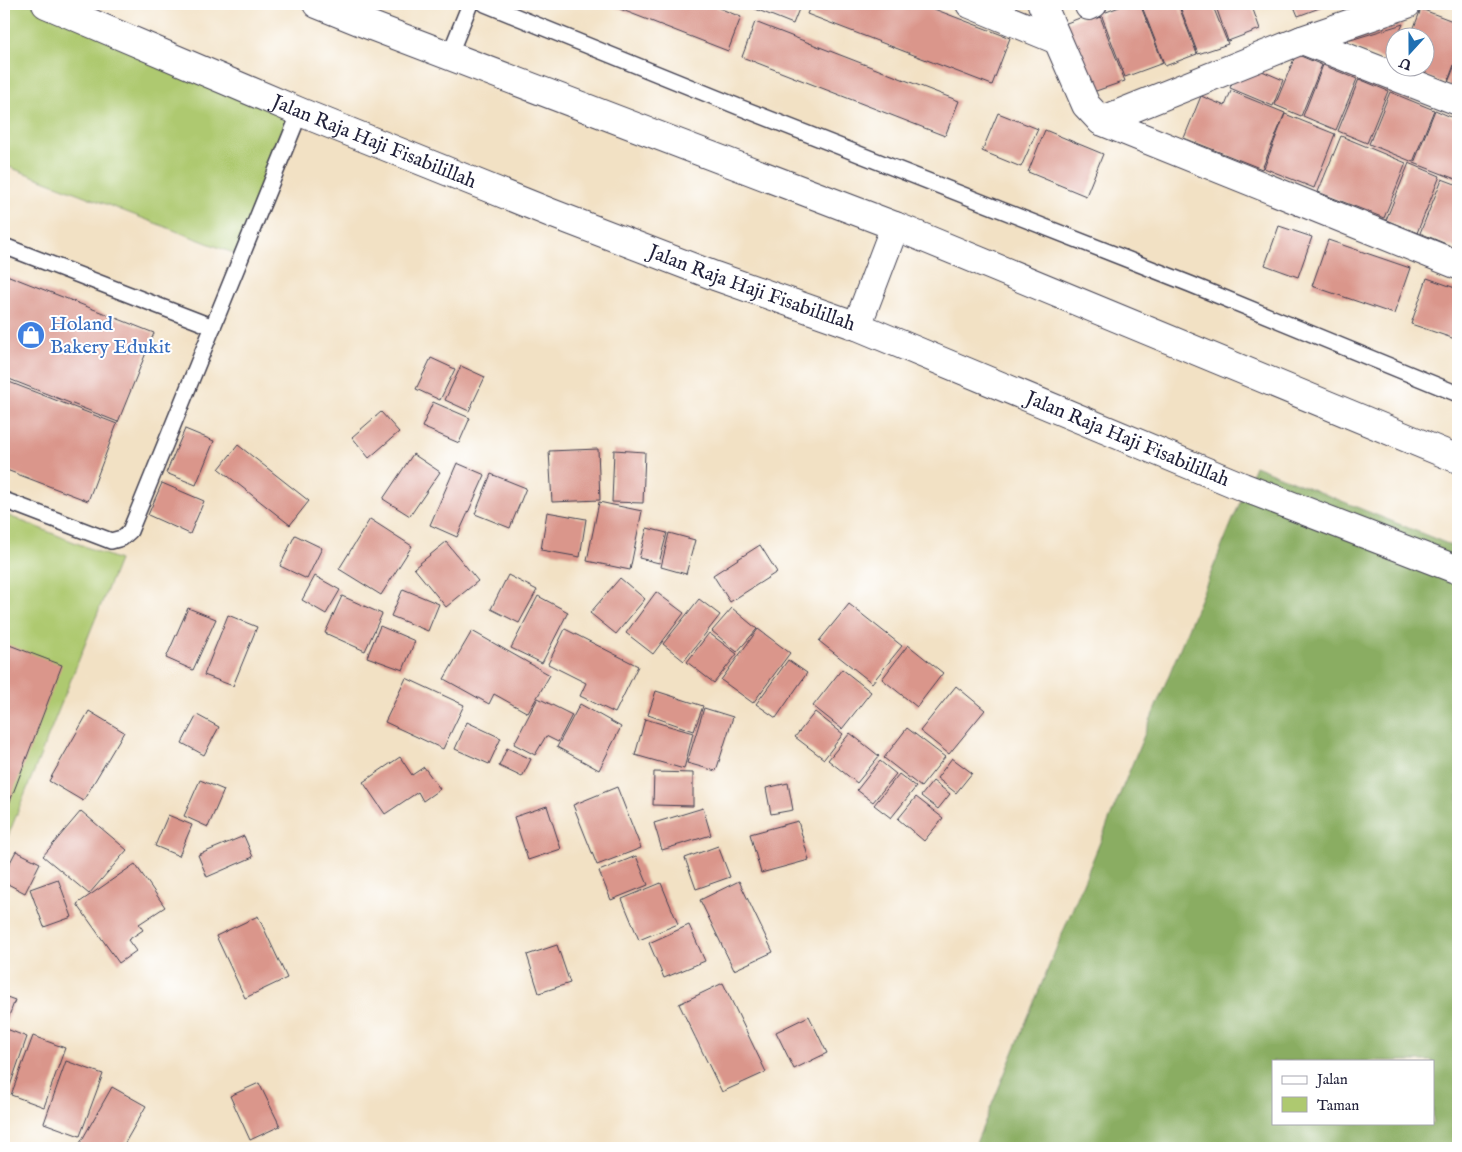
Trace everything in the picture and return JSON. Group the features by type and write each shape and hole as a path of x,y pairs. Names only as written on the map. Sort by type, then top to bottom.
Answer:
{"main road":[{"name":"Jalan Raja Haji Fisabilillah","path":"46,4 300,112 587,227 715,276 857,326 1243,487 1458,570"},
{"path":"317,4 895,226 1458,459"},
{"path":"970,4 1057,40"},
{"path":"1042,4 1086,104 1101,121 1458,265"},
{"path":"1101,121 1302,40 1407,4"},
{"path":"1302,40 1458,101"},
{"path":"857,326 895,226"}],"lane":[{"path":"449,56 470,4"},
{"path":"485,4 1190,284 1458,394"},
{"path":"4,500 110,541 118,540 127,535 300,112"},
{"path":"4,246 213,327"}],"green space":[{"path":"4,4 67,4 300,112 241,256 4,165"},
{"path":"1255,466 1458,548 1458,1148 974,1148"},
{"path":"4,514 119,560 4,846"}],"building":[{"path":"607,4 709,4 741,17 728,51"},
{"path":"743,4 801,4 793,24"},
{"path":"811,4 921,4 1010,38 992,85 807,14"},
{"path":"1127,4 1140,4 1163,63 1125,77 1101,14"},
{"path":"1141,4 1178,4 1197,54 1165,66"},
{"path":"1179,4 1212,4 1228,44 1198,54"},
{"path":"1215,4 1251,4 1260,29 1228,41"},
{"path":"1293,4 1330,4 1298,16"},
{"path":"1421,9 1458,23 1458,54 1447,84 1431,78 1434,78 1434,28 1414,28"},
{"path":"1098,11 1125,81 1090,93 1064,24"},
{"path":"755,22 959,101 945,136 742,57"},
{"path":"1403,24 1401,28 1390,28"},
{"path":"1384,30 1384,60 1344,42"},
{"path":"1296,54 1322,65 1301,116 1275,105"},
{"path":"1458,57 1458,89 1447,85"},
{"path":"1323,65 1357,79 1336,130 1303,116"},
{"path":"1255,68 1283,80 1273,106 1230,88 1235,76"},
{"path":"1359,79 1388,91 1367,143 1338,131"},
{"path":"1231,91 1285,113 1262,169 1184,138 1201,96 1225,106"},
{"path":"1390,92 1434,110 1413,162 1369,144"},
{"path":"1435,110 1458,120 1458,180 1414,163"},
{"path":"998,113 1038,129 1021,167 982,151"},
{"path":"1285,114 1335,134 1314,188 1264,168"},
{"path":"1045,130 1103,154 1086,196 1028,172"},
{"path":"1341,136 1406,163 1384,218 1318,192"},
{"path":"1409,163 1440,176 1417,233 1386,220"},
{"path":"1442,179 1458,185 1458,249 1420,233"},
{"path":"1279,226 1312,237 1298,277 1265,265"},
{"path":"1328,240 1410,268 1394,314 1312,286"},
{"path":"4,274 154,333 118,422 4,377"},
{"path":"1427,278 1458,289 1458,340 1411,324"},
{"path":"431,358 455,369 440,400 416,389"},
{"path":"461,366 485,377 469,411 445,400"},
{"path":"4,380 117,424 88,501 4,469"},
{"path":"433,402 470,418 459,443 422,427"},
{"path":"381,412 399,432 369,458 352,437"},
{"path":"185,429 214,441 196,485 166,473"},
{"path":"238,445 309,501 290,525 219,469"},
{"path":"598,449 600,500 552,502 549,451"},
{"path":"614,450 645,452 643,503 612,502"},
{"path":"413,454 440,472 410,516 383,499"},
{"path":"457,463 485,475 457,537 430,525"},
{"path":"491,474 526,488 510,528 475,514"},
{"path":"162,483 204,501 190,534 148,515"},
{"path":"599,502 642,511 630,570 587,561"},
{"path":"547,512 586,519 580,557 541,550"},
{"path":"370,519 412,546 381,595 339,569"},
{"path":"647,528 667,533 659,563 639,558"},
{"path":"669,533 695,540 686,574 661,567"},
{"path":"295,535 322,548 307,579 280,566"},
{"path":"446,542 478,581 446,607 414,568"},
{"path":"760,545 777,572 730,602 713,575"},
{"path":"508,575 537,590 519,623 491,609"},
{"path":"315,576 340,590 326,614 302,600"},
{"path":"620,578 645,599 616,634 590,613"},
{"path":"403,589 439,604 428,631 391,616"},
{"path":"656,592 684,613 653,654 626,633"},
{"path":"342,596 382,614 365,651 325,633"},
{"path":"538,596 568,612 542,663 511,648"},
{"path":"699,599 720,615 684,661 663,644"},
{"path":"849,604 902,646 872,683 819,641"},
{"path":"188,608 216,619 193,670 166,658"},
{"path":"732,608 757,629 737,652 712,631"},
{"path":"228,615 257,627 233,686 204,675"},
{"path":"380,626 415,641 403,670 367,657"},
{"path":"565,629 638,666 615,713 580,696 586,683 548,664"},
{"path":"758,629 790,653 753,703 721,680"},
{"path":"472,631 550,675 528,713 494,694 489,704 444,679"},
{"path":"709,633 737,654 714,683 687,662"},
{"path":"4,643 62,665 4,817"},
{"path":"908,645 943,673 917,707 882,679"},
{"path":"788,660 807,673 776,718 756,704"},
{"path":"842,669 871,692 842,729 813,706"},
{"path":"406,678 464,705 443,749 385,722"},
{"path":"956,686 985,710 949,754 920,731"},
{"path":"656,691 703,706 694,731 648,715"},
{"path":"538,698 572,715 558,742 546,736 535,755 514,744"},
{"path":"580,704 621,727 599,770 557,747"},
{"path":"704,708 733,717 716,771 687,763"},
{"path":"89,711 124,732 83,801 49,781"},
{"path":"815,712 843,734 824,759 795,737"},
{"path":"197,715 219,727 204,755 182,743"},
{"path":"645,719 693,733 684,769 635,755"},
{"path":"467,722 501,738 489,764 455,749"},
{"path":"907,728 945,757 921,787 884,758"},
{"path":"850,733 879,756 857,783 828,760"},
{"path":"507,748 531,759 522,777 499,766"},
{"path":"400,757 412,775 424,767 440,789 423,801 418,792 385,814 363,782"},
{"path":"952,758 972,773 956,793 937,778"},
{"path":"880,761 896,774 873,802 857,790"},
{"path":"654,772 693,773 693,806 653,805"},
{"path":"899,774 916,787 891,818 874,805"},
{"path":"200,780 224,790 208,827 184,816"},
{"path":"933,781 950,794 938,809 921,796"},
{"path":"788,783 793,810 771,814 766,788"},
{"path":"617,787 641,848 597,865 573,805"},
{"path":"916,797 943,818 924,841 898,819"},
{"path":"547,806 561,849 528,860 514,817"},
{"path":"703,808 711,835 662,850 654,823"},
{"path":"81,811 127,850 89,894 43,856"},
{"path":"168,815 192,825 179,856 155,846"},
{"path":"798,821 809,860 761,873 750,834"},
{"path":"244,836 253,857 207,877 198,855"},
{"path":"718,846 730,877 696,889 685,858"},
{"path":"16,851 40,863 25,893 4,882 4,874"},
{"path":"636,856 648,885 611,900 599,871"},
{"path":"135,864 165,907 139,924 143,930 128,940 136,951 119,963 77,904"},
{"path":"58,879 72,917 44,927 30,889"},
{"path":"739,881 773,952 734,970 700,900"},
{"path":"661,883 678,924 639,940 622,899"},
{"path":"258,916 287,978 245,998 216,936"},
{"path":"689,925 705,961 664,978 649,943"},
{"path":"557,945 570,983 539,993 527,955"},
{"path":"723,983 766,1072 722,1092 679,1004"},
{"path":"4,996 15,1000 6,1024 4,1024"},
{"path":"809,1016 827,1053 794,1069 776,1032"},
{"path":"4,1028 27,1037 10,1086 4,1084"},
{"path":"33,1036 65,1048 44,1107 11,1095"},
{"path":"66,1061 103,1074 80,1136 44,1123"},
{"path":"259,1083 280,1126 250,1140 230,1096"},
{"path":"112,1087 146,1106 122,1148 85,1148 79,1145"}],"place":[{"name":"Holand Bakery Edukit","path":"31,335"}]}
